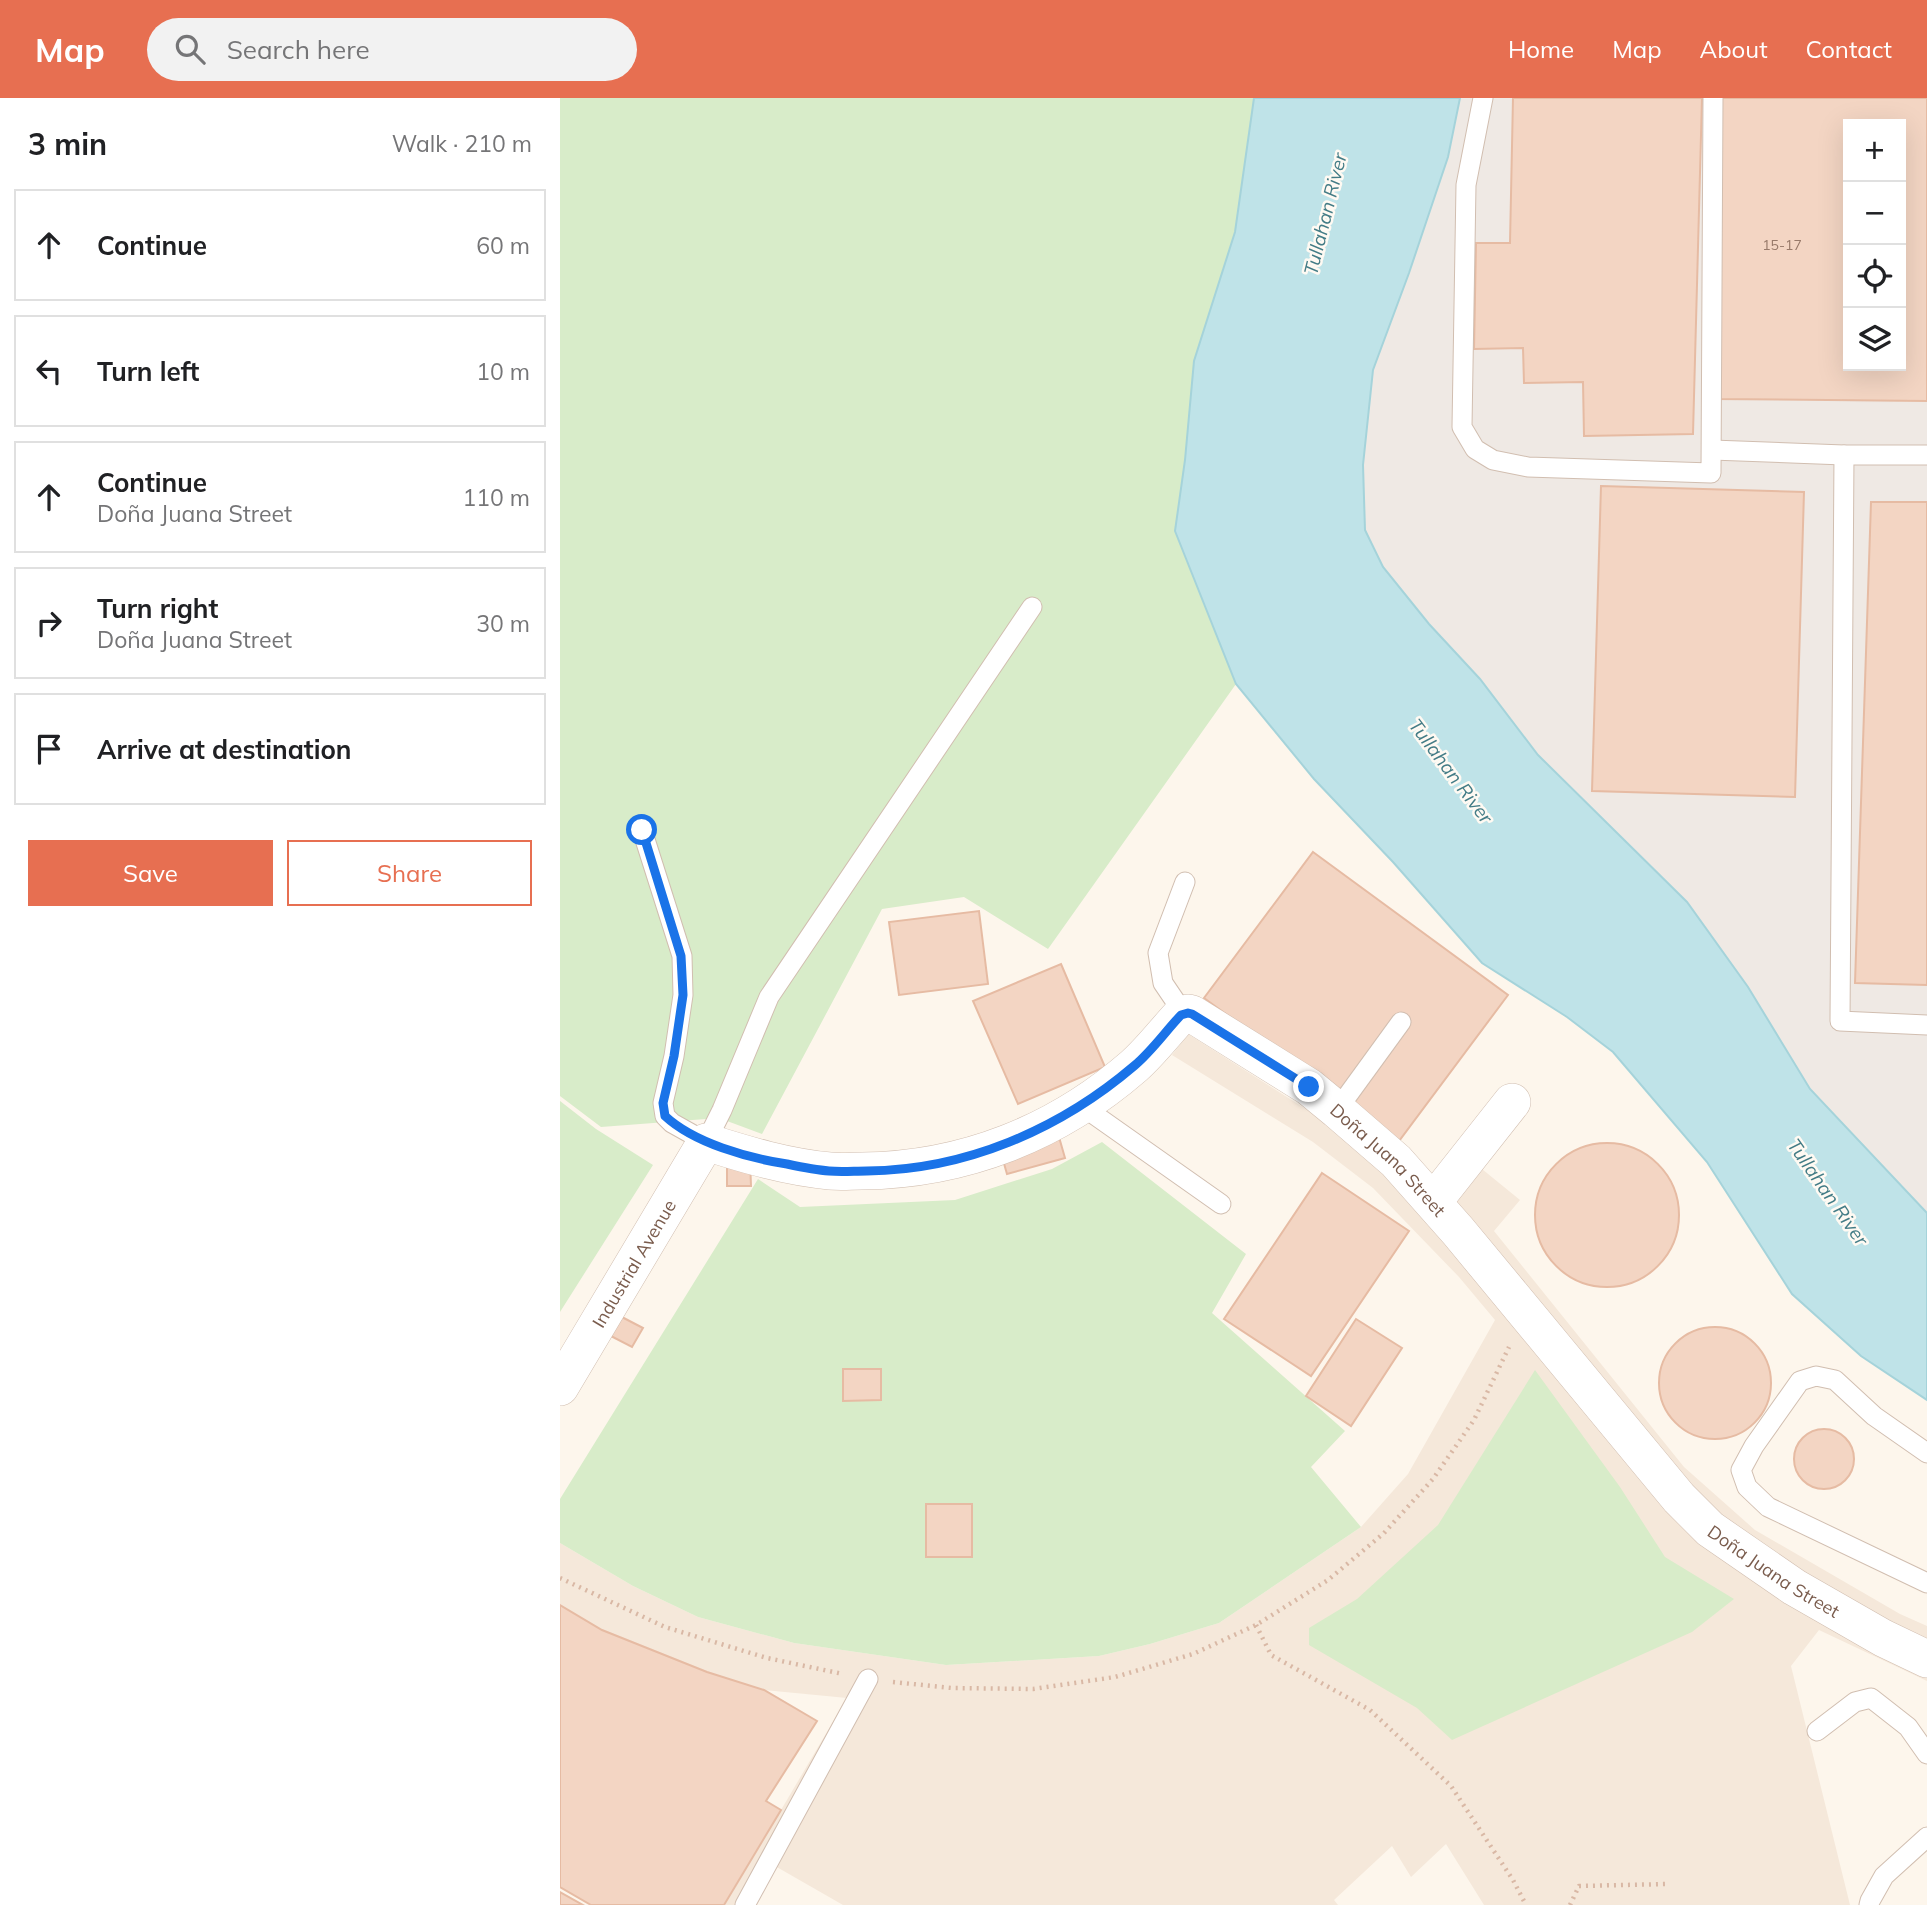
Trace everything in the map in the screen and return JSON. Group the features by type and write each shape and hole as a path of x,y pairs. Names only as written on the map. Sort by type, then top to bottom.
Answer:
{"street":[{"path":"706,1142 765,1161 831,1171 897,1171 962,1159 1024,1138 1082,1106 1135,1065 1184,1014"},
{"name":"Doña Juana Street","path":"1184,1014 1192,1014 1309,1087 1396,1161 1679,1498 1710,1529 1794,1587 1883,1638 1927,1659"},
{"path":"1433,1202 1512,1102"},
{"name":"Industrial Avenue","path":"560,1387 706,1142"}],"lane":[{"path":"1483,98 1466,185 1462,427 1475,449 1493,460 1528,467 1711,473 1713,98"},
{"path":"1712,450 1927,455"},
{"path":"1844,455 1840,1021 1927,1025"},
{"path":"642,830 681,956 683,995 674,1056 663,1103 665,1116 706,1142 769,997 1032,607"},
{"path":"1184,1014 1163,983 1158,953 1185,882"},
{"path":"1337,1110 1401,1022"},
{"path":"1082,1106 1221,1204"},
{"path":"1927,1452 1874,1416 1835,1380 1816,1376 1800,1381 1754,1446 1741,1471 1747,1486 1768,1507 1927,1583"},
{"path":"745,1905 868,1679"},
{"path":"1817,1731 1855,1702 1871,1698 1908,1727 1927,1754"},
{"path":"1869,1905 1884,1876 1927,1837"}],"path":[{"path":"560,1578 665,1627 767,1658 868,1679 952,1688 1033,1689 1115,1677 1193,1654 1256,1625 1328,1580 1384,1533 1433,1479 1474,1420 1507,1355"},
{"path":"1256,1625 1271,1655 1370,1710 1451,1786 1513,1880 1526,1905"},
{"path":"1570,1905 1579,1886 1668,1884"}],"shaded area":[{"path":"1460,98 1927,98 1927,1213 1810,1089 1748,987 1687,902 1538,755 1383,567 1365,530 1363,465 1373,370 1448,157"},
{"path":"1188,1034 1323,1120 1420,1203 1466,1156 1520,1200 1494,1231 1684,1467 1755,1530 1900,1614 1927,1626 1927,1681 1819,1630 1791,1666 1850,1905 1484,1905 1446,1844 1411,1877 1392,1846 1334,1900 1338,1905 843,1905 775,1866 753,1905 725,1905 847,1698 764,1690 707,1672 602,1630 560,1605 560,1543 633,1586 698,1617 794,1643 946,1665 1099,1656 1150,1644 1219,1623 1361,1527 1408,1474 1495,1320 1459,1277 1373,1188 1313,1142 1172,1055"}],"green space":[{"path":"560,98 1254,98 1235,232 1194,361 1175,531 1236,684 1048,949 964,897 882,909 762,1134 719,1118 601,1127 560,1096"},
{"path":"560,1101 596,1129 653,1165 560,1312"},
{"path":"1102,1142 1246,1254 1212,1313 1345,1431 1311,1467 1361,1527 1219,1623 1099,1656 946,1665 794,1643 698,1617 633,1586 560,1543 560,1499 758,1179 800,1207 955,1200 1052,1169"},
{"path":"1535,1370 1620,1487 1665,1557 1734,1599 1692,1632 1452,1740 1417,1708 1309,1645 1309,1628 1357,1599 1438,1525"}],"water":[{"name":"Tullahan River","path":"1254,98 1460,98 1448,157 1373,370 1363,465 1365,530 1383,567 1429,624 1480,679 1538,755 1687,902 1748,987 1810,1089 1927,1213 1927,1400 1861,1356 1792,1294 1707,1162 1613,1052 1567,1017 1482,963 1393,862 1314,779 1236,684 1175,531 1194,361 1235,232"}],"building":[{"path":"1513,98 1702,98 1693,434 1584,436 1583,382 1524,383 1523,348 1474,349 1476,243 1510,243"},
{"path":"1718,98 1927,98 1927,401 1714,399"},
{"path":"1601,486 1804,492 1795,797 1592,791"},
{"path":"1871,502 1927,502 1927,985 1855,983"},
{"path":"1313,852 1508,995 1399,1141 1204,998"},
{"path":"979,911 988,984 899,995 889,922"},
{"path":"1061,964 1105,1067 1018,1104 973,1001"},
{"path":"1059,1137 1065,1158 1007,1174 1001,1153"},
{"path":"1607,1143 1635,1148 1658,1164 1674,1187 1679,1215 1674,1243 1658,1266 1635,1282 1607,1287 1579,1282 1556,1266 1540,1243 1535,1215 1540,1187 1556,1164 1579,1148"},
{"path":"750,1159 751,1186 727,1186 727,1160"},
{"path":"1322,1173 1409,1231 1311,1376 1224,1319"},
{"path":"618,1315 643,1328 632,1347 607,1334"},
{"path":"1356,1319 1402,1348 1351,1426 1306,1396"},
{"path":"1715,1327 1737,1331 1755,1343 1767,1361 1771,1383 1767,1405 1755,1423 1737,1435 1715,1439 1693,1435 1675,1423 1663,1405 1659,1383 1663,1361 1675,1343 1693,1331"},
{"path":"843,1369 881,1369 881,1400 843,1401"},
{"path":"1824,1429 1841,1434 1849,1442 1854,1459 1849,1476 1841,1484 1824,1489 1807,1484 1799,1476 1794,1459 1799,1442 1807,1434"},
{"path":"926,1504 972,1504 972,1557 926,1557"},
{"path":"560,1605 602,1630 707,1672 764,1690 817,1721 766,1801 781,1810 724,1905 591,1905 560,1887"},
{"path":"560,1892 583,1905 560,1905"}],"route":[{"path":"642,830 681,956 683,995 674,1056 663,1103 665,1116 706,1142 765,1161 831,1171 897,1171 962,1159 1024,1138 1082,1106 1135,1065 1181,1015 1188,1013 1309,1087"}]}
